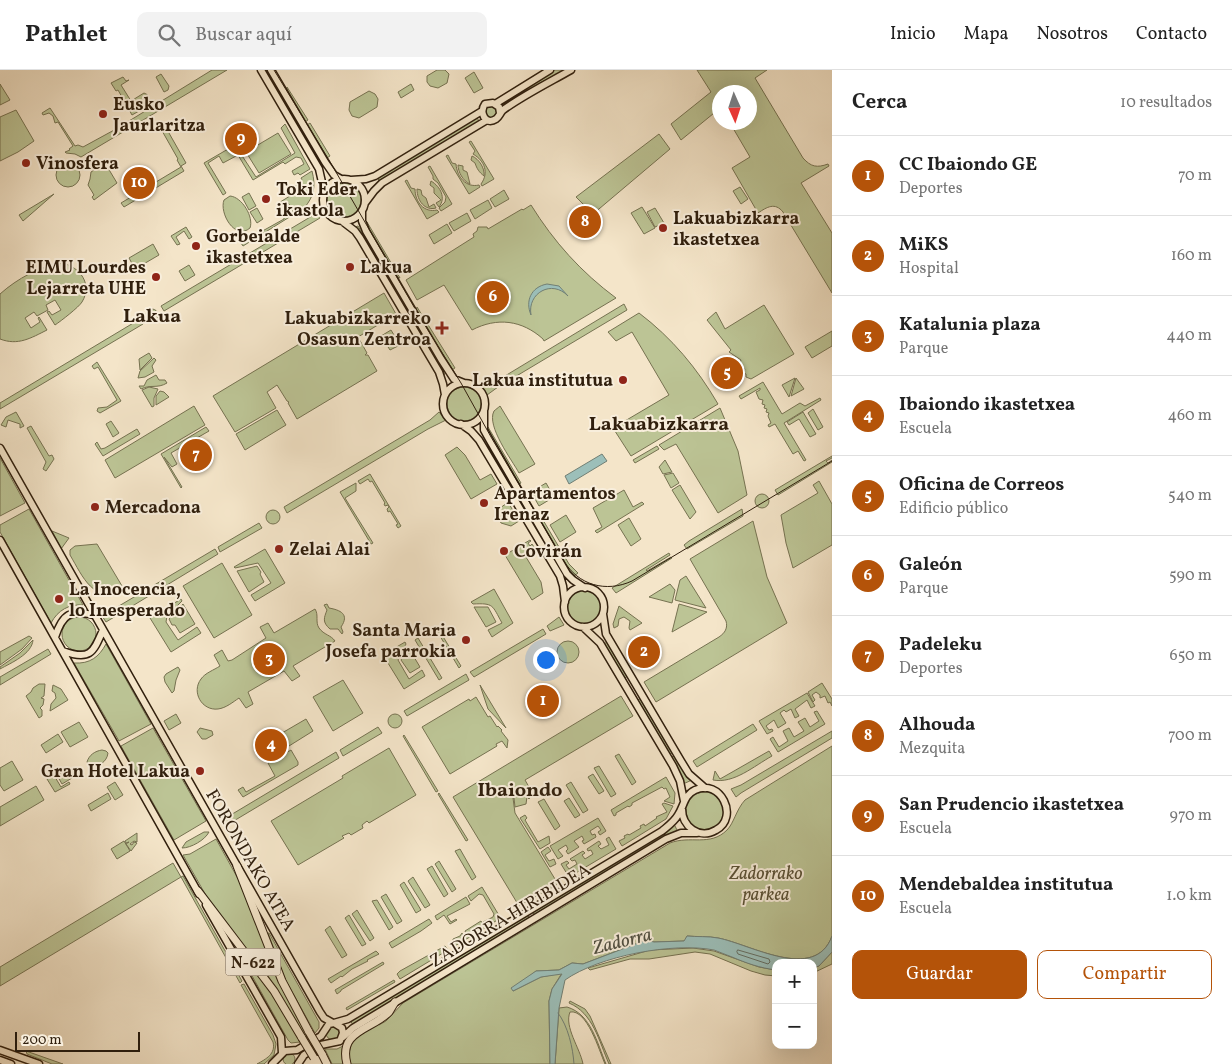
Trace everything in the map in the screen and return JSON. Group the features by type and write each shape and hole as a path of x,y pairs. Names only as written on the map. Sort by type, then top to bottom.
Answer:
{"highway":[{"name":"N-622","path":"237,866 282,981 327,1064"},
{"name":"N-622","path":"198,891 265,978 315,1061"},
{"path":"347,1064 346,1048 353,1036 388,1012 395,1002"}],"main road":[{"path":"261,70 319,169 324,192 323,203 325,210 333,218 342,221 355,231 360,238 442,377 443,403 446,414 453,422 469,424 476,421 484,411"},
{"path":"271,70 325,162 334,175 341,179 351,180 375,176 482,111 487,103 495,104 499,107 500,113"},
{"path":"495,104 550,70"},
{"path":"571,70 500,113 495,120 487,120 380,184 365,203 362,211 362,221 441,359 454,378 471,384 481,391 485,402 484,430 489,440 567,574 585,588 594,590 601,596 604,605 603,614 606,634 689,774 706,788 717,792 727,805 726,819 719,828 709,833 698,833 686,824 682,808 684,801 693,791 706,788"},
{"path":"482,111 483,116 487,120"},
{"path":"324,192 332,182 341,179"},
{"path":"351,180 358,184 363,191 365,203"},
{"path":"342,221 354,219 362,211"},
{"path":"444,396 453,386 464,383"},
{"path":"461,424 479,440 555,568 563,584 567,617 574,624 583,627 600,643 673,766 680,781 684,801"},
{"name":"FORONDAKO ATEA","path":"0,448 320,1012 324,1018 342,1028 342,1037"},
{"path":"0,540 281,1037 281,1058"},
{"path":"565,602 573,592 585,588"},
{"path":"55,637 59,624 68,615 77,612 94,615"},
{"path":"583,627 595,624 603,614"},
{"path":"63,652 80,656 90,653 98,644 103,630"},
{"name":"ZADORRA HIRIBIDEA","path":"334,1023 348,1019 662,831 672,823 682,808"},
{"name":"ZADORRA HIRIBIDEA","path":"298,1064 307,1054 325,1043 337,1042 348,1030 666,839 681,834 698,833"},
{"path":"272,1064 281,1058 287,1050 296,1050 321,1036 326,1026 334,1023"},
{"path":"0,1050 39,1064"},
{"path":"0,1060 11,1064"}],"green space":[{"path":"212,70 227,70 81,157 65,152 73,146 58,122 55,123 53,116 49,113 43,115 42,113 50,108 75,146 83,147"},
{"path":"263,70 266,70 320,162 318,163"},
{"path":"437,70 445,70 449,74 447,83 438,88 430,86 427,82 427,76"},
{"path":"554,70 567,70 503,109 499,103"},
{"path":"697,70 767,70 755,78 803,158 814,166 828,164 829,166 801,183 832,233 832,293 783,212 774,206 758,213 732,168 750,157 734,130 757,130 757,85 712,85 712,115 681,140 671,124 711,92"},
{"path":"474,72 483,88 474,93 465,78"},
{"path":"161,74 169,86 168,90 164,92 156,77"},
{"path":"123,77 126,81 129,80 121,85 131,101 144,93 148,95 146,107 132,115 118,90 116,91 111,83"},
{"path":"0,84 10,100 0,105"},
{"path":"411,84 414,90 401,98 398,92"},
{"path":"287,87 308,120 305,122 287,93"},
{"path":"369,91 375,94 378,99 377,107 359,118 352,116 349,110 350,102"},
{"path":"491,105 496,107 498,112 495,117 488,118 484,110"},
{"path":"16,110 34,141 0,161 0,117"},
{"path":"476,117 480,122 380,182 377,177"},
{"path":"310,123 330,156 327,158 307,125"},
{"path":"285,124 310,169 300,175 298,173 294,175 292,171 304,164 301,158 296,157 285,164 283,162 253,180 238,155 223,163 219,156 208,163 226,193 223,195 204,163 235,145 256,177 295,153 281,128"},
{"path":"165,126 186,163 181,166 184,171 124,207 121,203 181,167 161,129"},
{"path":"278,133 291,154 259,173 246,152"},
{"path":"659,134 670,149 593,214 576,197"},
{"path":"471,141 494,179 482,186 485,172 483,164 473,154 475,151 469,142"},
{"path":"448,155 452,163 456,164 460,177 466,183 479,185 480,187 469,194 446,156"},
{"path":"472,156 481,164 484,176 471,160"},
{"path":"68,163 77,166 80,175 77,184 68,187 59,184 56,175 59,166"},
{"path":"105,163 117,183 94,200 92,197 94,195 88,185 91,172"},
{"path":"458,165 463,166 463,170 467,172 470,184 461,176"},
{"path":"430,166 452,204 441,211 439,208 445,202 446,197 438,183 433,179 428,167"},
{"path":"312,171 313,191 310,200 304,208 243,246 241,243 284,219 293,211 287,201 278,206 277,204 298,191 295,186 302,180 301,178"},
{"path":"407,180 411,188 415,189 415,194 421,206 428,210 437,210 439,212 427,219 405,181"},
{"path":"431,181 437,186 442,196 441,204 439,207 436,203 441,200 434,193 434,188 430,185"},
{"path":"344,183 351,184 356,188 360,193 360,207 356,212 351,216 344,217 337,216 332,212 328,207 327,200 328,193 332,188 337,184"},
{"path":"740,187 748,199 741,204 733,191"},
{"path":"417,189 421,190 429,207 434,204 436,208 428,208 422,204 418,197"},
{"path":"504,190 509,199 495,207 490,199"},
{"path":"249,193 256,206 249,210 242,197"},
{"path":"54,194 23,221 19,215"},
{"path":"230,196 239,200 246,208 250,218 250,228 239,231 226,218 223,205 224,200"},
{"path":"488,200 492,208 475,219 470,210"},
{"path":"531,205 569,256 591,278 616,298 544,341 527,328 509,322 491,323 472,330 444,285 417,300 406,280 474,237 473,234 477,231 478,227 487,227 488,229"},
{"path":"642,207 655,228 644,234 631,213"},
{"path":"257,208 263,219 257,223 250,212"},
{"path":"655,208 664,223 655,227 647,212"},
{"path":"317,213 320,218 164,311 161,306"},
{"path":"467,213 471,221 454,231 449,223"},
{"path":"367,222 400,278 394,276 369,232"},
{"path":"447,224 452,233 434,244 429,235"},
{"path":"358,226 396,290 394,292 355,227"},
{"path":"186,227 192,237 189,239 184,231 176,237 180,244 177,245 171,236"},
{"path":"153,244 159,255 135,269 129,258"},
{"path":"62,263 74,268 83,277 86,289 82,302 55,325 47,312 49,311 52,315 61,310 55,300 46,305 48,310 37,316 34,312 25,318 31,328 40,322 39,317 47,330 19,341 13,342 0,339 0,294 29,274 45,267"},
{"path":"189,265 195,275 185,281 179,271"},
{"path":"384,293 396,314 358,337 367,353 365,355 368,355 377,371 297,419 289,402 277,385 267,392 276,408 235,432 213,396"},
{"path":"400,296 445,374 443,375 398,298"},
{"path":"624,304 627,310 487,395 482,386 495,382"},
{"path":"764,305 794,354 751,379 743,373 745,369 739,365 741,360 729,352 731,350 707,320 716,312 725,329"},
{"path":"417,307 455,368 452,370 416,311"},
{"path":"150,309 154,309 158,315 154,321 150,321 146,317 146,313"},
{"path":"639,313 683,354 718,404 631,456 613,428 669,395 632,332 616,341 608,332"},
{"path":"140,319 143,324 0,409 0,403"},
{"path":"391,330 400,345 390,350 381,336"},
{"path":"832,331 832,346 812,358 805,347"},
{"path":"149,353 152,358 140,370 139,359"},
{"path":"154,358 156,360 152,366 154,372 145,377 138,378 140,371"},
{"path":"97,362 121,401 100,413 97,411 98,408 107,407 117,400 98,367 94,369 92,366"},
{"path":"156,375 159,380 165,380 167,383 141,389 139,386 144,386 147,380"},
{"path":"795,378 789,397 782,385"},
{"path":"796,378 804,389 791,396"},
{"path":"763,382 782,414 800,403 805,406 820,398 821,400 784,423 806,460 804,461 798,451 793,454 775,424 769,427 768,425 771,423 768,416 769,413 766,412 765,405 762,404 763,400 759,399 756,392 760,388 741,399 739,396"},
{"path":"149,387 158,389 154,398 154,406 152,407 142,390"},
{"path":"464,387 471,388 476,392 480,397 480,411 476,416 471,420 464,421 457,420 452,416 448,411 447,404 448,397 452,392 457,388"},
{"path":"160,391 169,397 156,405 156,396"},
{"path":"194,406 205,425 115,478 105,460"},
{"path":"500,406 535,464 519,473 501,443 494,425 492,417 494,411"},
{"path":"720,408 738,451 747,495 718,513 676,444 664,450 659,445"},
{"path":"813,409 823,427 818,430 808,413"},
{"path":"277,410 286,425 245,450 236,434"},
{"path":"16,412 24,426 20,428 20,424 8,420 6,427 1,425 6,417"},
{"path":"439,412 446,420 287,513 284,507 430,420"},
{"path":"803,412 816,434 810,437 799,419 789,425 787,422"},
{"path":"111,421 119,433 113,437 106,424"},
{"path":"31,426 49,456 52,455 54,459 46,471 43,469 46,462 27,428"},
{"path":"206,427 209,431 171,453 177,464 172,467 164,457 181,488 161,454"},
{"path":"488,427 521,483 518,485 488,434"},
{"path":"137,429 140,434 103,456 95,444 97,442 101,449 105,448"},
{"path":"657,446 659,449 635,463 633,460"},
{"path":"457,447 465,455 480,480 491,474 497,484 471,499 445,455"},
{"path":"832,456 832,458 826,461 828,463 832,460 832,462 778,495 775,490"},
{"path":"0,458 25,503 0,516"},
{"path":"665,460 672,472 663,474 659,467"},
{"path":"673,473 679,483 671,488 664,475"},
{"path":"370,474 401,526 398,528 396,525 398,524 390,511 388,512 388,505 385,506 372,481 370,482 368,479 360,484 358,481"},
{"path":"819,481 832,504 832,545 793,568 781,515 818,493 813,485"},
{"path":"356,483 356,491 345,498 373,543 371,544 340,492"},
{"path":"546,483 554,497 539,506 531,492"},
{"path":"680,485 696,512 690,519 672,490"},
{"path":"624,490 633,507 642,502 644,504 597,533 595,531 602,527 593,508"},
{"path":"759,494 765,494 769,501 765,508 759,508 755,504 755,498"},
{"path":"508,502 519,521 511,526 501,523 498,517 499,509"},
{"path":"29,509 83,605 64,609 51,623 0,532 0,525"},
{"path":"742,509 743,516 687,549 684,545 689,541"},
{"path":"273,510 278,512 280,517 278,522 273,524 268,522 266,517 268,512"},
{"path":"566,515 576,532 560,542 550,525"},
{"path":"629,518 641,539 631,546 618,525"},
{"path":"543,520 569,564 578,573 574,576 540,522"},
{"path":"753,521 767,577 787,623 656,702 644,682 719,637 724,632 727,624 690,559"},
{"path":"259,523 262,528 220,552 218,547"},
{"path":"52,531 69,538 61,549"},
{"path":"530,540 528,543 530,546 532,544 536,550 526,557 541,582 543,593 532,600 505,555"},
{"path":"97,544 125,591 105,594 97,591 90,586 70,555 70,550 75,546"},
{"path":"215,549 218,554 106,622 102,616"},
{"path":"265,549 285,583 255,601 251,595 271,583 258,563 234,567"},
{"path":"669,553 670,555 646,570 672,558 616,593 612,588"},
{"path":"222,563 252,615 214,638 183,586"},
{"path":"257,566 264,582 249,592 237,571"},
{"path":"686,576 706,608 675,600 680,580"},
{"path":"670,584 675,590 672,603 649,597"},
{"path":"494,589 513,623 492,637 488,630 502,623 496,612 492,606 473,604 471,602"},
{"path":"584,590 591,591 596,595 600,600 600,614 596,619 591,623 584,624 577,623 572,619 568,614 567,607 568,600 572,595 577,591"},
{"path":"181,599 182,601 167,616 166,622 178,640 197,627 201,633 171,652 150,618"},
{"path":"183,604 195,624 180,633 169,619"},
{"path":"327,604 329,608 340,611 344,616 344,623 341,627 342,634 338,629 330,629 325,622 327,610 324,605"},
{"path":"679,604 707,612 672,632"},
{"path":"619,606 642,623 630,630 630,621 624,617 619,619 618,626 614,628 613,624"},
{"path":"474,607 488,607 496,622 486,627"},
{"path":"315,609 319,628 335,641 293,666 300,676 292,681 284,671 248,692 253,704 246,708 239,698 227,706 218,709 212,709 203,704 198,695 198,684 205,675 220,666 214,655 222,650 228,661 232,660 266,638 260,627 268,623 274,633"},
{"path":"79,617 91,622 96,634 91,646 79,651 67,646 62,634 67,622"},
{"path":"559,617 564,625 550,631 547,626"},
{"path":"543,629 546,634 474,677 470,672"},
{"path":"439,630 461,666 459,668 437,631"},
{"path":"29,636 32,638 22,649 0,665 0,652"},
{"path":"418,638 442,678 439,680 415,640"},
{"path":"33,640 32,645 25,654 0,669 0,667 20,653"},
{"path":"568,641 576,644 579,652 576,660 568,663 560,660 557,652 560,644"},
{"path":"608,641 628,676 623,679 603,645"},
{"path":"405,642 406,644 398,660 409,679 422,670 425,676 404,689 383,655"},
{"path":"106,644 151,724 119,741 74,663 93,659"},
{"path":"408,647 420,667 410,673 401,660"},
{"path":"48,649 51,654 0,685 0,677"},
{"path":"178,667 180,670 172,693 164,677"},
{"path":"466,674 469,680 407,716 404,711"},
{"path":"343,680 363,713 333,731 313,697"},
{"path":"822,683 832,699 832,706 830,702 828,703 825,696 820,698 820,695 816,692 812,695 815,700 813,702 808,692"},
{"path":"39,684 45,684 44,696 41,698 44,699 43,705 40,708 42,716 39,718 26,696"},
{"path":"53,685 61,689 68,700 50,711 51,704 56,698 55,693 52,691"},
{"path":"480,685 506,728 488,709"},
{"path":"807,693 815,706 811,708 807,700 795,709 799,716 795,718 791,709 786,712 784,710 780,713 786,723 778,728 774,720 766,726 769,730 772,729 773,731 767,734 759,721"},
{"path":"621,696 633,716 525,780 533,794 529,799 527,797 526,804 515,807 513,798 515,813 558,884 519,906 453,797"},
{"path":"476,697 488,717 490,716 497,727 502,730 508,740 507,748 502,741 496,744 497,746 450,774 422,727 469,699 470,701"},
{"path":"641,698 674,752 668,755 636,701"},
{"path":"817,711 825,724 778,752 770,739 773,737 779,747 788,741 783,731 789,728 794,737 804,731 798,722 805,718 810,727 819,721 814,712"},
{"path":"176,714 181,723 169,730 164,721"},
{"path":"392,714 398,714 402,721 398,728 392,728 388,724 388,718"},
{"path":"306,719 313,731 289,746 282,733"},
{"path":"79,722 88,737 70,747 61,732"},
{"path":"753,724 757,730 697,767 693,761"},
{"path":"378,727 382,733 343,756 340,750"},
{"path":"153,728 206,821 174,840 121,746"},
{"path":"200,728 212,731 213,735 202,739 197,732"},
{"path":"832,731 832,738 736,797 731,789 741,785"},
{"path":"58,734 63,742 46,753 41,745"},
{"path":"404,735 438,791 436,792"},
{"name":"Zadorrako parkea","path":"832,746 832,936 824,950 812,957 797,959 781,957 714,937 687,936 685,941 654,942 646,940 583,964 572,963 559,970 536,971 513,991 541,977 562,973 552,989 549,1001 550,1064 350,1064 350,1049 355,1039 377,1022 379,1025 386,1021 403,1003 670,843 714,838 720,835 727,830 745,800"},
{"path":"389,748 416,795 369,823 367,821 362,825 363,828 351,835 349,833 342,836 344,838 298,865 271,821"},
{"path":"102,750 108,753 104,762 96,766 89,765 87,762 91,755"},
{"path":"291,750 298,765 243,797 238,790 243,787 246,792 275,776 268,763"},
{"path":"769,751 772,756 744,773 721,781 713,780 715,771 720,779"},
{"path":"336,752 339,758 227,825 224,819"},
{"path":"619,754 636,782 632,785 615,756"},
{"path":"675,755 692,780 683,784 670,758"},
{"path":"12,761 23,780 4,791 0,785 0,768"},
{"path":"599,766 616,794 611,797 594,768"},
{"path":"73,768 77,775 62,784 58,777"},
{"path":"62,771 55,777 61,787 69,782 70,784 55,792 47,779"},
{"path":"593,774 604,791 599,794 588,777"},
{"path":"666,777 675,793 674,804 664,801 670,797 666,788 662,787 632,803 632,805 616,813 614,816 611,810"},
{"path":"115,782 123,795 115,800 107,787"},
{"path":"571,782 588,810 583,813 566,785"},
{"path":"36,786 44,800 0,826 0,807"},
{"path":"705,792 712,793 718,798 723,804 723,818 718,824 712,829 705,830 698,829 692,824 687,818 686,811 687,804 692,798 698,793"},
{"path":"108,793 111,799 91,811 88,805"},
{"path":"439,793 468,840 466,841"},
{"path":"569,798 580,815 575,818 564,801"},
{"path":"544,799 560,826 555,830 538,802"},
{"path":"662,804 673,806 666,819 622,846 619,841 625,838 624,836 629,835 641,828 640,826 644,824 645,826 656,817 667,812"},
{"path":"525,815 527,818 525,820 538,842 549,836 550,843 540,849 520,818"},
{"path":"598,818 606,831 600,835 598,832 601,830 598,826 590,831 596,837 584,844 582,836 574,841 579,847 568,854 566,845 558,850 563,856 558,859 550,846"},
{"path":"674,824 678,832 535,916 532,911"},
{"path":"204,832 209,832 201,841 182,848 186,842"},
{"path":"137,833 137,842 134,841 130,844 137,843 131,851 126,844 129,842 126,843 125,841"},
{"path":"609,837 616,849 569,877 561,864 567,861 569,863 566,865 569,869 577,864 575,860 572,861 570,859 583,851 585,853 582,855 585,859 593,854 591,850 588,851 587,849 599,841 601,844 598,846 601,849 609,845 606,839"},
{"path":"216,839 242,886 308,1036 305,1037 270,979 208,899 183,855 190,854"},
{"path":"124,841 130,851 117,859 111,849"},
{"path":"548,847 551,851 545,855 549,861 554,859 556,864 550,867 541,852"},
{"path":"460,849 476,877 472,880 455,851"},
{"path":"439,861 456,889 452,892 435,864"},
{"path":"173,863 181,877 0,986 0,967"},
{"path":"432,866 448,894 444,897 427,869"},
{"path":"183,876 242,981 240,983 181,877"},
{"path":"413,877 430,905 425,908 408,881"},
{"path":"404,882 421,910 416,913 400,885"},
{"path":"482,887 500,917 486,927 483,922 493,917 494,914 483,895 479,894 471,901 468,896"},
{"path":"386,894 402,921 397,924 381,897"},
{"path":"466,897 470,904 447,916 451,922 457,920 450,924 444,915 437,920 435,916"},
{"path":"377,900 393,927 389,930 372,901"},
{"path":"357,910 374,938 370,941 352,914"},
{"path":"527,914 530,919 353,1025 350,1020"},
{"path":"349,915 366,944 362,946 345,918"},
{"path":"429,919 432,923 392,948 389,943"},
{"path":"481,921 485,928 453,947 450,943 453,939 462,933 463,935 466,934 465,931"},
{"path":"330,926 347,955 342,958 325,930"},
{"path":"268,933 319,1022 319,1028 315,1033 285,979"},
{"path":"445,946 448,950 400,979 397,974 400,971"},
{"path":"693,948 714,951 759,967 772,969 772,976 751,971 710,954 695,952 649,959 630,959 590,970 588,968 650,950"},
{"path":"237,949 272,994 300,1042 291,1043 288,1040"},
{"path":"376,951 379,954 352,969 342,977 331,983 328,979"},
{"path":"832,952 832,964 817,971 817,967"},
{"path":"383,962 384,964 337,994 335,990"},
{"path":"394,980 395,982 347,1010 346,1008"},
{"path":"244,984 273,1035 276,1044 274,1055 264,1064 257,1064 272,1053 273,1042 241,985"},
{"path":"570,1001 585,1009 590,1016 611,1064 609,1064 590,1021 569,1003"},
{"path":"567,1007 582,1016 588,1023 606,1064 587,1023 576,1013 570,1012 569,1024 583,1064 555,1064 559,1008"},
{"path":"333,1026 338,1028 340,1033 338,1038 333,1040 328,1038 326,1033 328,1028"},
{"path":"345,1045 344,1064 332,1064 325,1049 337,1049"},
{"path":"26,1051 63,1064 52,1064 27,1054"},
{"path":"291,1053 294,1054 294,1064 287,1065 284,1064 283,1057 284,1054"}],"water":[{"path":"547,284 559,286 568,296 562,291 555,289 542,291 533,300 531,315 529,300 533,291"},
{"path":"602,454 607,461 569,484 565,476"},
{"path":"687,936 718,938 781,957 797,959 772,959 772,969 753,965 714,950 678,948 637,953 579,971 565,980 559,1008 555,1064 550,1064 549,1001 552,989 562,974 541,977 513,991 511,988 536,971 559,970 572,963 583,964 646,940 654,942 684,941"},
{"path":"832,936 832,952 817,967 817,959 797,959 812,957 824,950"}],"waterway":[{"path":"558,1013 565,1024 574,1064"}],"tram line":[{"path":"274,70 329,160 421,319 461,383 564,561 577,576 585,581 603,586 622,585 632,581 832,461"}],"place":[{"name":"Eusko Jaurlaritza","path":"103,114"},
{"name":"San Prudencio ikastetxea","path":"241,139"},
{"name":"Vinosfera","path":"26,163"},
{"name":"Mendebaldea institutua","path":"139,183"},
{"name":"Toki Eder ikastola","path":"266,199"},
{"name":"Alhouda","path":"585,222"},
{"name":"Lakuabizkarra ikastetxea","path":"663,228"},
{"name":"Gorbeialde ikastetxea","path":"196,246"},
{"name":"Lakua","path":"350,267"},
{"name":"EIMU Lourdes Lejarreta UHE","path":"156,277"},
{"name":"Galeón","path":"493,297"},
{"name":"Lakuabizkarreko Osasun Zentroa","path":"442,328"},
{"name":"Oficina de Correos","path":"727,373"},
{"name":"Lakua institutua","path":"623,380"},
{"name":"Padeleku","path":"196,455"},
{"name":"Apartamentos Irenaz","path":"484,503"},
{"name":"Mercadona","path":"95,507"},
{"name":"Zelai Alai","path":"279,549"},
{"name":"Covirán","path":"504,551"},
{"name":"La Inocencia, lo Inesperado","path":"59,599"},
{"name":"Santa Maria Josefa parrokia","path":"466,640"},
{"name":"MiKS","path":"644,652"},
{"name":"Katalunia plaza","path":"269,659"},
{"name":"CC Ibaiondo GE","path":"543,701"},
{"name":"Ibaiondo ikastetxea","path":"271,745"},
{"name":"Gran Hotel Lakua","path":"200,771"}],"district":[{"name":"Lakua","path":"152,315"},
{"name":"Lakuabizkarra","path":"659,423"},
{"name":"Ibaiondo","path":"520,789"}],"water label":[{"name":"Zadorra","path":"622,940"}]}
